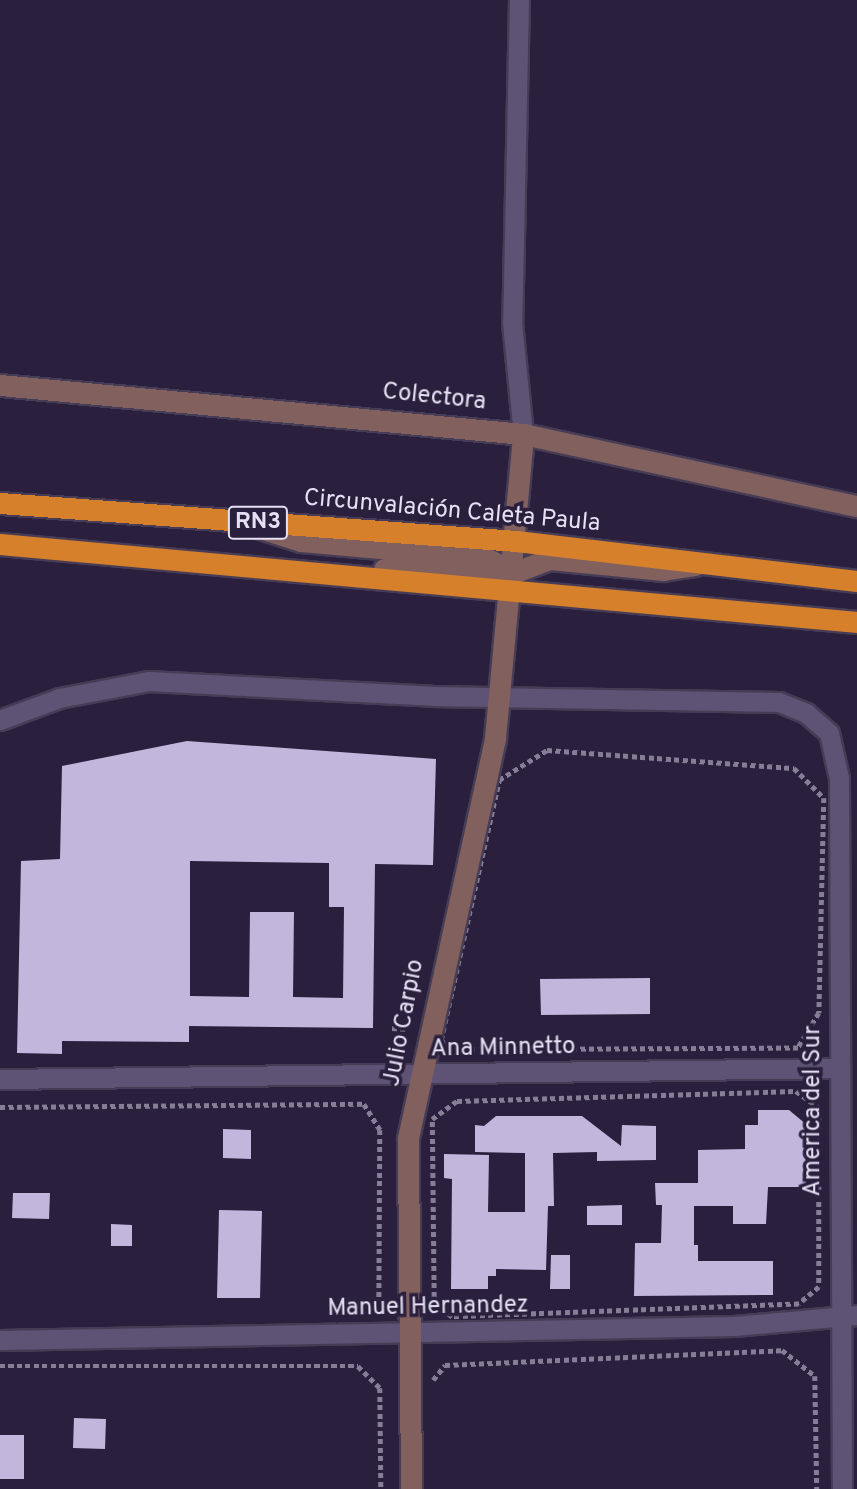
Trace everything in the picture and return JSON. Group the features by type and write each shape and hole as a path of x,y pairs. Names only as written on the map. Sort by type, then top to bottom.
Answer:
{"highway":[{"name":"Circunvalación Caleta Paula","path":"0,503 241,521 857,622"},
{"name":"Circunvalación Caleta Paula","path":"0,544 295,573 708,563 857,581"}],"street":[{"path":"519,0 512,322 523,434"},
{"name":"Colectora","path":"0,385 523,434 857,506"},
{"name":"Julio Carpio","path":"411,1489 408,1138 495,738 523,434"},
{"path":"512,567 550,559 663,570 708,563"},
{"path":"0,720 59,698 149,681 499,697"},
{"name":"America del Sur","path":"499,697 779,702 806,713 829,733 839,778 838,1068 848,1316 842,1489"},
{"name":"Ana Minnetto","path":"0,1079 838,1068"},
{"name":"Manuel Hernandez","path":"0,1340 734,1326 848,1316"}],"path":[{"path":"547,750 794,768 824,798 819,1013 798,1048 452,1050 441,1040 499,780 547,750"},
{"path":"796,1091 819,1108 819,1287 799,1304 452,1317 434,1305 432,1119 457,1101 796,1091"},
{"path":"0,1107 364,1104 380,1130 379,1302"},
{"path":"431,1382 444,1365 782,1350 815,1376 817,1489"},
{"path":"0,1366 358,1366 380,1388 381,1489"}],"building":[{"path":"187,741 436,759 433,865 375,864 373,1028 189,1026 189,1042 62,1041 62,1054 17,1053 21,861 60,859 62,766","holes":["190,861 329,863 329,907 344,907 343,998 293,997 294,912 250,912 249,997 190,996"]},
{"path":"650,978 650,1014 541,1015 540,979"},
{"path":"758,1110 789,1110 807,1125 806,1187 768,1187 766,1224 733,1224 733,1206 694,1206 694,1245 698,1245 698,1261 773,1261 773,1295 634,1296 635,1243 661,1243 662,1205 656,1205 655,1183 698,1183 698,1150 745,1149 745,1125 758,1125"},
{"path":"496,1116 582,1116 621,1146 622,1125 656,1126 656,1160 597,1161 597,1152 553,1153 554,1206 548,1206 546,1270 496,1269 496,1276 488,1276 488,1289 451,1289 452,1179 444,1178 444,1154 489,1155 488,1212 525,1212 525,1153 475,1152 475,1125 484,1126"},
{"path":"223,1129 251,1130 251,1159 223,1158"},
{"path":"13,1193 50,1193 49,1219 12,1218"},
{"path":"622,1205 622,1225 587,1225 587,1206"},
{"path":"219,1210 262,1211 260,1298 217,1298"},
{"path":"111,1224 132,1225 132,1246 111,1246"},
{"path":"551,1255 570,1255 570,1289 550,1289"},
{"path":"74,1418 106,1419 105,1449 73,1448"},
{"path":"0,1435 24,1435 24,1479 0,1479"}]}
